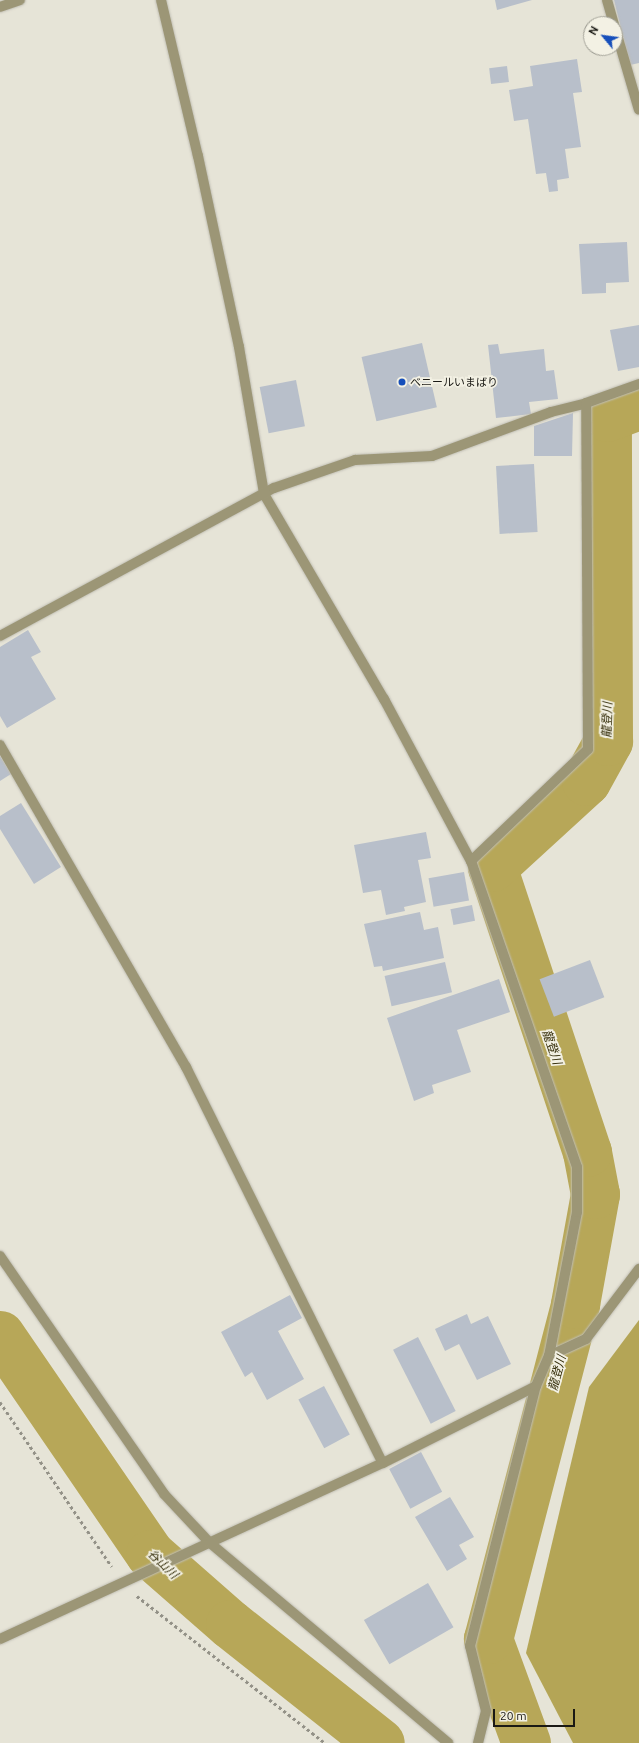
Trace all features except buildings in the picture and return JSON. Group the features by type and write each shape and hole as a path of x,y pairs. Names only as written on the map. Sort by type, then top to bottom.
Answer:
{"street":[{"path":"0,7 20,0"},
{"path":"162,0 198,156 239,347 264,494 384,699 471,861 577,1167 577,1212 549,1356 536,1386 470,1646 486,1711 478,1743"},
{"path":"607,0 612,16"},
{"path":"623,55 639,110"},
{"path":"0,636 274,488 355,460 432,456 551,412 586,403 639,384"},
{"path":"471,861 588,749 586,403"},
{"path":"0,745 186,1067 383,1463"},
{"path":"0,1256 164,1494 210,1543 448,1743"},
{"path":"549,1356 586,1339 639,1269"},
{"path":"0,1639 383,1463 536,1386"}],"shaded area":[{"path":"639,1320 639,1743 573,1743 526,1653 589,1387"}],"waterway":[{"name":"龍登川","path":"526,1743 488,1639 575,1304 595,1194 587,1152 492,867 586,781 608,741 607,417 639,405"},
{"name":"谷山川","path":"0,1335 150,1554 230,1624 380,1743"}],"place":[{"name":"べニールいまばり","path":"402,382"}]}
